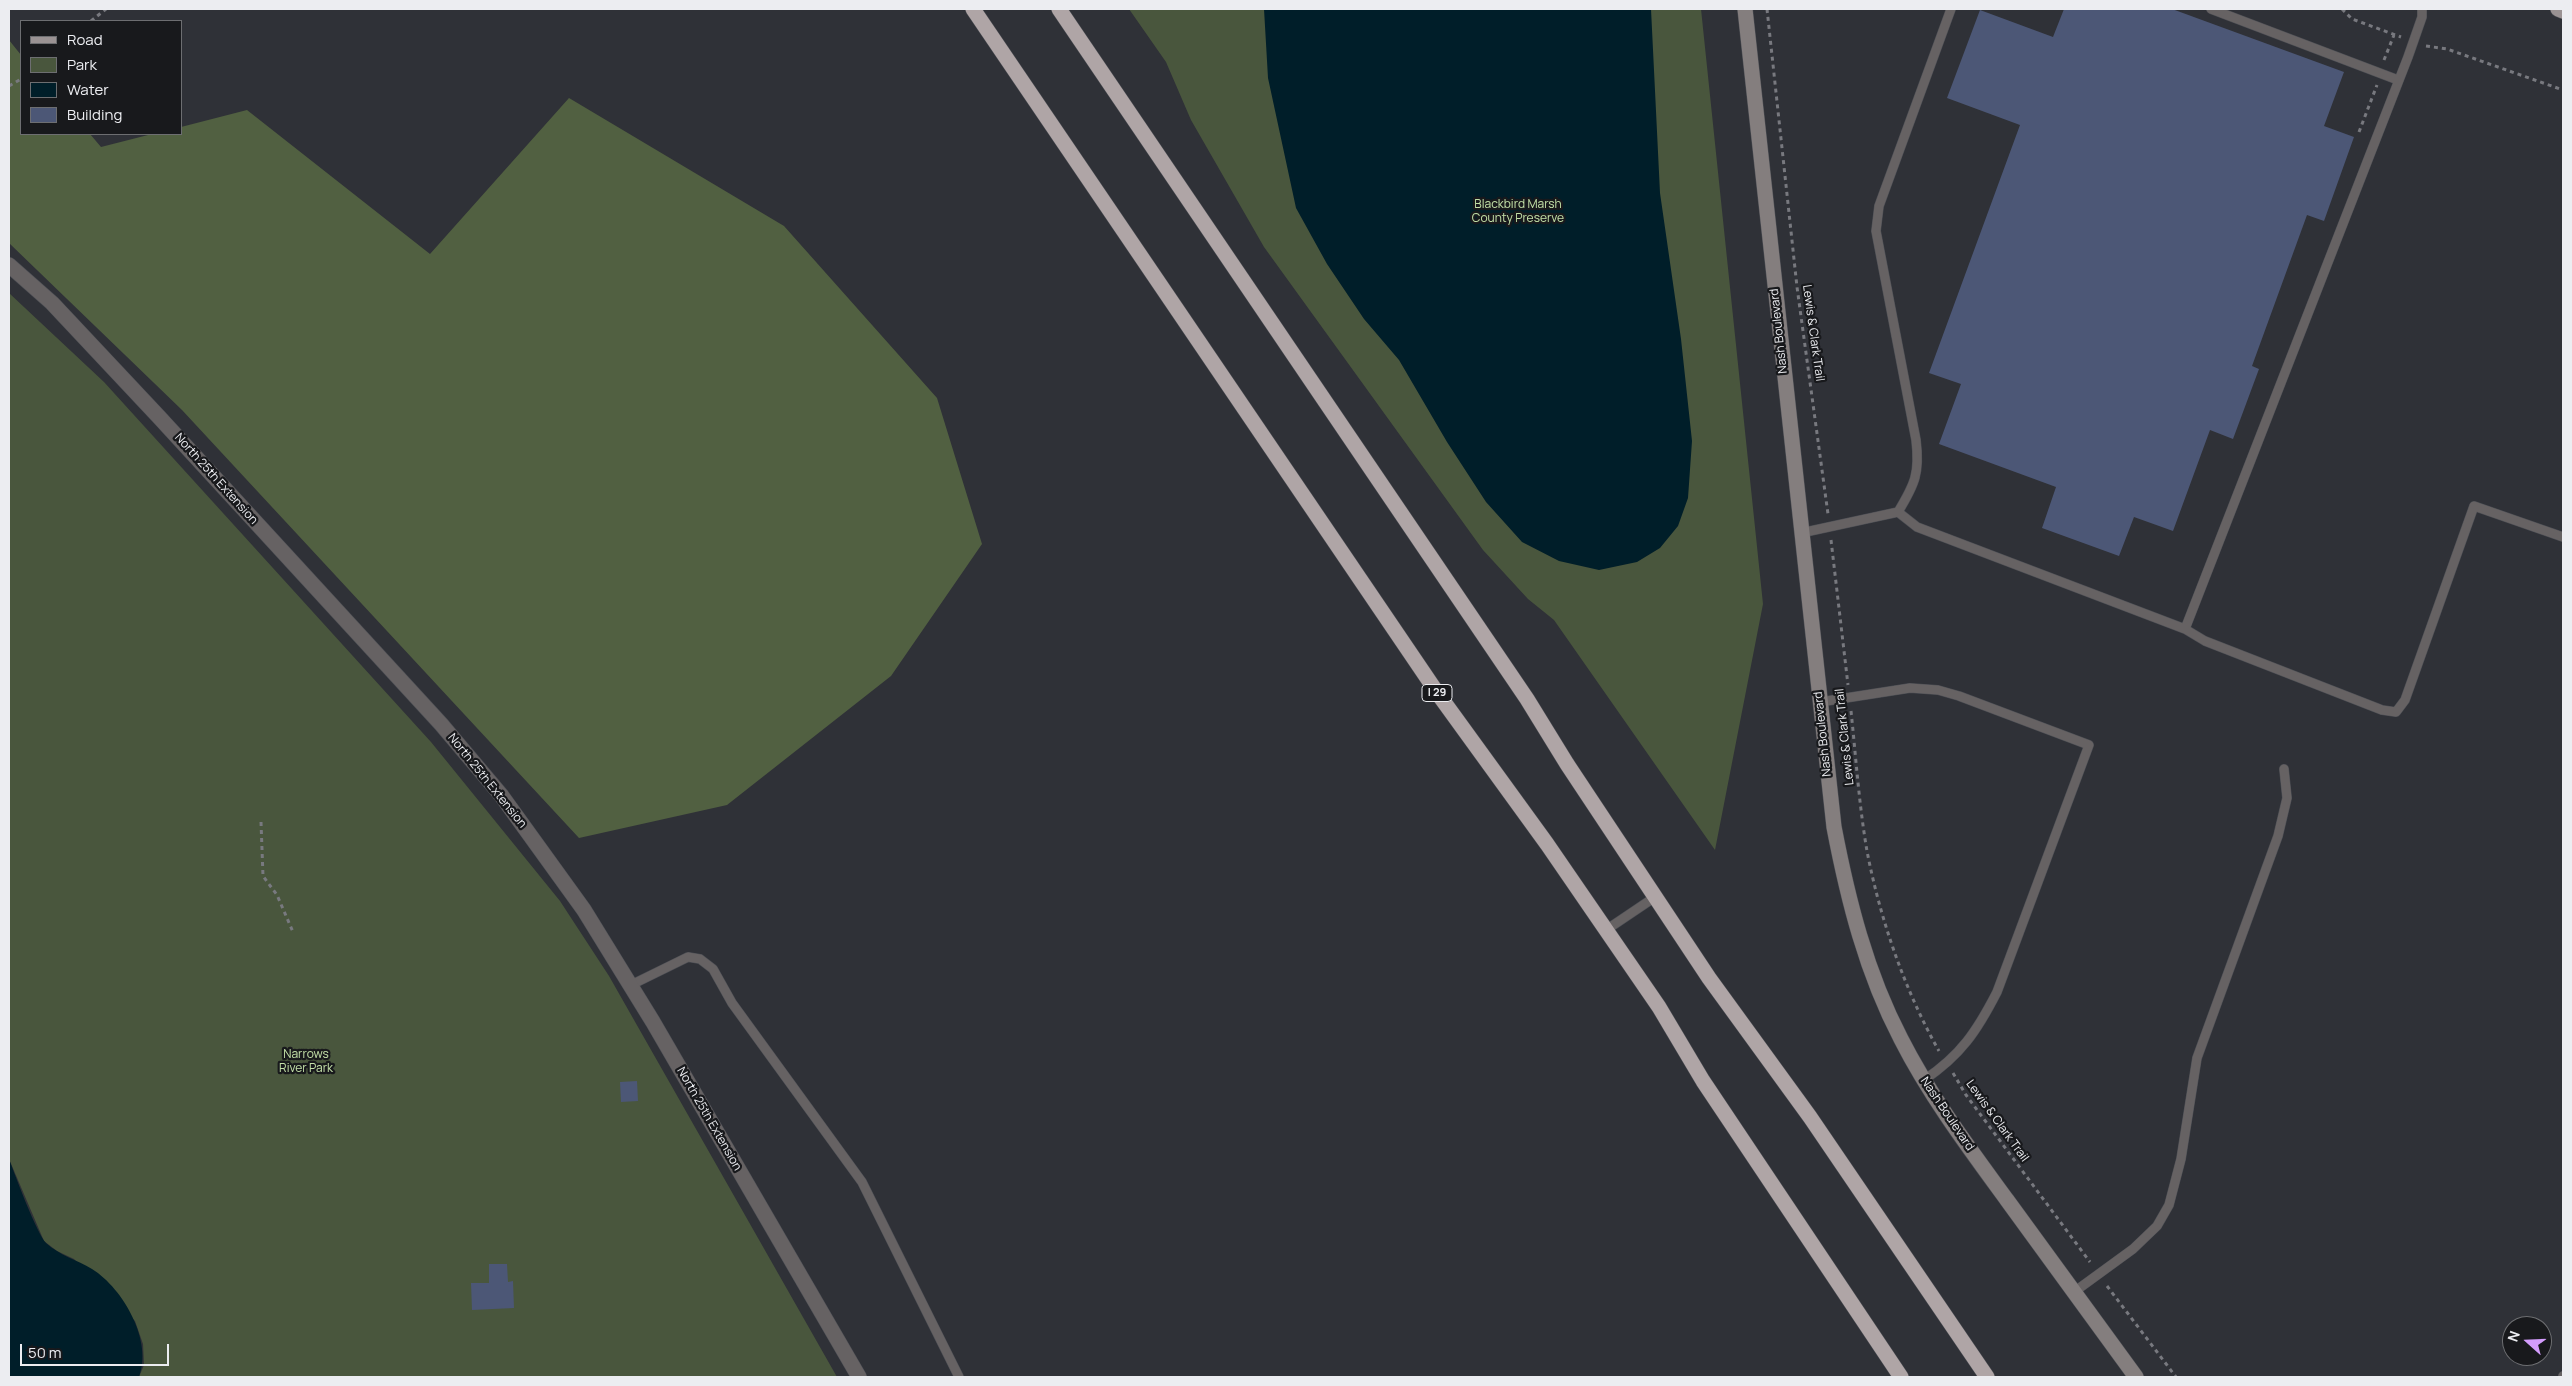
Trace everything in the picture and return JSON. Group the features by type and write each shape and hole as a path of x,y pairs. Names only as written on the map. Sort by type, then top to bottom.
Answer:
{"highway":[{"name":"I 29","path":"973,9 1430,683 1659,1007 1716,1100 1901,1377"},
{"path":"1059,9 1527,699 1709,978 1810,1117 1987,1377"}],"main road":[{"path":"2558,9 2563,11"}],"street":[{"name":"Nash Boulevard","path":"1745,9 1834,827 1844,882 1873,977 1900,1038 1924,1080 1949,1120 2136,1377"},
{"name":"North 25th Extension","path":"9,264 52,303 159,417 441,724 501,795 556,868 631,985 859,1377"}],"lane":[{"path":"1801,533 1898,512 1907,497 1919,466 1916,440 1876,231 1879,206 1951,9"},
{"path":"2212,9 2398,80"},
{"path":"2185,629 2408,57 2412,41 2422,17 2422,9"},
{"path":"1898,512 1917,527 2185,629 2205,641 2382,710 2396,712 2405,700 2474,506 2563,536"},
{"path":"1820,702 1910,688 1938,690 1959,696 2089,745 1997,992 1978,1028 1947,1064 1924,1080"},
{"path":"2074,1292 2133,1248 2157,1226 2169,1205 2181,1159 2196,1058 2278,836 2287,798 2284,770"},
{"path":"1606,930 1655,896"},
{"path":"631,985 688,957 700,959 713,969 732,1003 862,1182 959,1377"}],"path":[{"path":"92,20 106,9"},
{"name":"Lewis & Clark Trail","path":"1767,9 1798,287 1829,528 1867,852 1882,907 1913,998 1947,1064 1966,1095 2176,1377"},
{"path":"2342,9 2352,19 2431,48 2447,49 2563,90"},
{"path":"9,86 20,80"},
{"path":"261,822 263,876 277,894 293,932"}],"green space":[{"name":"Blackbird Marsh County Preserve","path":"1129,9 1701,9 1763,604 1715,850 1554,620 1528,599 1483,550 1264,247 1191,120 1166,62"},
{"path":"9,40 20,54 20,135 91,135 101,147 148,135 182,135 182,127 247,110 430,254 569,98 784,226 937,398 982,544 891,676 727,805 579,838 182,410 9,243"},
{"name":"Narrows River Park","path":"9,293 104,382 431,742 560,901 609,976 837,1377 139,1377 144,1365 143,1344 135,1321 74,1259 57,1251 44,1241 9,1159"}],"water":[{"name":"Blackbird Marsh County Preserve","path":"1264,9 1651,9 1660,193 1681,339 1692,441 1688,498 1678,526 1660,548 1637,562 1599,570 1559,561 1522,542 1486,502 1447,442 1399,360 1364,319 1327,264 1296,208 1268,78"},
{"path":"9,1159 32,1217 46,1243 62,1254 92,1269 104,1278 125,1303 133,1317 142,1348 142,1363 139,1377 9,1377"}],"building":[{"path":"2064,9 2172,9 2344,72 2324,126 2354,137 2324,221 2307,215 2252,366 2259,369 2233,439 2210,430 2173,531 2134,517 2119,556 2042,528 2056,487 1939,444 1961,384 1929,373 2020,125 1947,98 1980,10 2053,37"},
{"path":"637,1081 638,1101 621,1102 620,1082"},
{"path":"489,1264 507,1264 508,1282 513,1281 514,1308 472,1310 471,1283 489,1283"}]}
